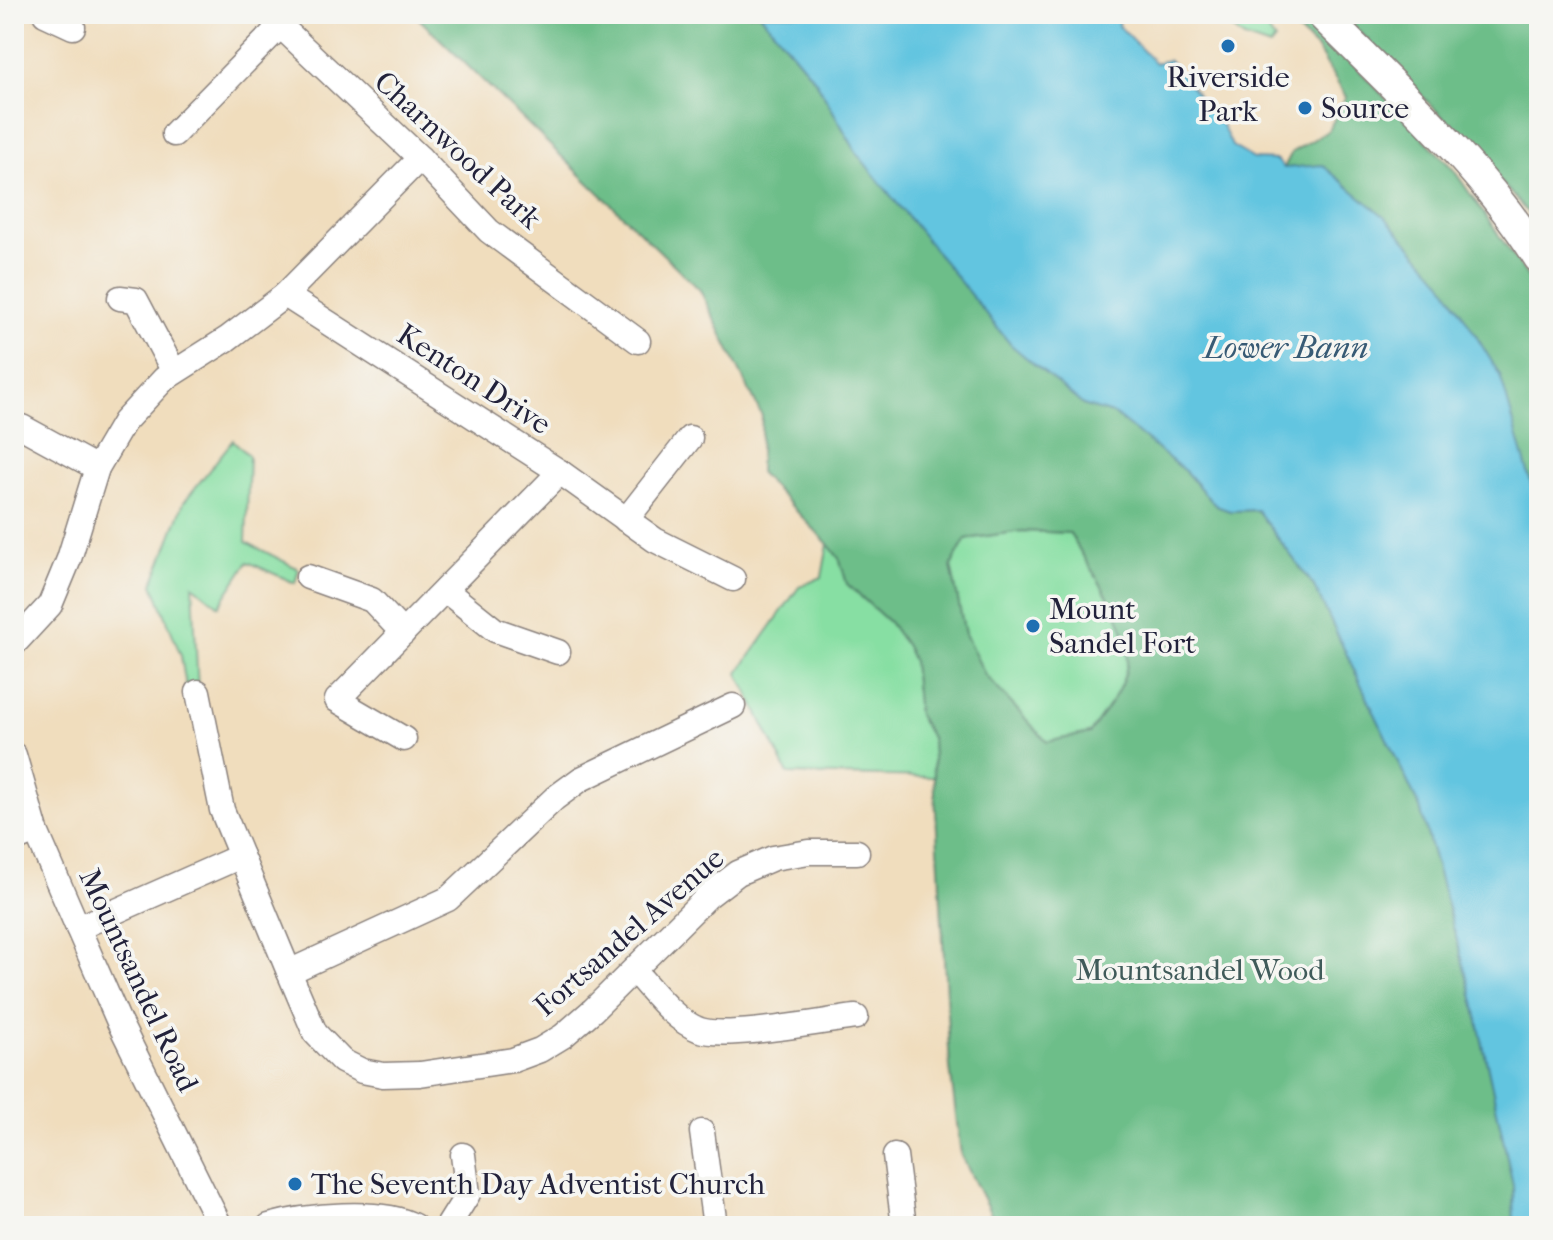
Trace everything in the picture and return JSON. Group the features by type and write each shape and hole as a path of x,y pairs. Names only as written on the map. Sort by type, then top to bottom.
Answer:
{"main road":[{"path":"1321,14 1448,144 1490,192 1539,258"}],"street":[{"path":"45,14 73,27"},
{"name":"Charnwood Park","path":"174,134 274,20 420,158 489,231 638,341"},
{"path":"14,644 50,605 69,559 97,468 124,422 164,379 227,339 285,295 420,158"},
{"name":"Kenton Drive","path":"285,295 560,472 655,540 733,579"},
{"path":"120,298 136,300 174,372"},
{"path":"22,427 97,468"},
{"path":"626,520 690,438"},
{"path":"404,739 337,700 560,472"},
{"path":"308,577 372,600 403,633"},
{"path":"445,590 495,630 558,652"},
{"name":"Fortsandel Avenue","path":"198,692 222,810 315,1033 342,1061 362,1071 383,1075 420,1074 513,1060 540,1050 563,1036 635,972 708,896 738,873 773,858 809,852 857,852"},
{"path":"289,972 448,899 555,798 581,779 733,706"},
{"name":"Mountsandel Road","path":"14,755 25,836 78,928 119,1022 220,1226"},
{"path":"78,928 241,856"},
{"path":"635,972 676,1016 700,1030 725,1033 856,1017"},
{"path":"702,1132 715,1226"},
{"path":"448,1226 468,1194 463,1155"},
{"path":"895,1156 904,1226"},
{"path":"269,1226 356,1215 401,1219 414,1226"}],"green space":[{"name":"Mountsandel Wood","path":"414,14 760,14 816,81 858,155 924,234 1083,405 1115,414 1186,472 1216,506 1230,511 1257,510 1316,589 1420,808 1473,998 1513,1185 1514,1226 997,1226 961,1155 950,1068 932,739 918,715 913,661 889,622 847,584 840,560 828,544 759,472 762,416 700,290","holes":["1022,531 1070,533 1119,619 1128,656 1119,689 1090,733 1047,742 985,675 965,634 951,566 966,539"]},
{"path":"1214,14 1256,14 1275,40 1270,47 1244,38"},
{"path":"1280,14 1297,14 1357,68 1453,169 1539,293 1539,511 1530,482 1275,185 1292,152 1328,131 1346,97 1317,49"},
{"path":"1342,14 1539,14 1539,226 1461,136"},
{"path":"233,440 249,456 246,542 299,569 295,583 248,562 219,606 193,585 198,692 187,693 181,656 153,584 184,502"},
{"path":"1022,531 1070,533 1119,619 1128,656 1125,674 1090,733 1047,742 985,675 965,634 951,566 966,539"},
{"path":"828,544 840,560 847,584 889,622 913,661 918,715 932,739 934,777 788,774 738,673 799,587 822,577"}],"water":[{"name":"Lower Bann","path":"760,14 1119,14 1118,25 1155,63 1169,60 1221,123 1232,146 1254,159 1277,160 1284,168 1322,165 1385,217 1443,282 1500,375 1539,511 1539,1226 1514,1226 1513,1185 1473,998 1420,808 1314,586 1257,510 1230,511 1216,506 1186,472 1115,415 1083,405 1011,345 858,155 816,81"}],"place":[{"name":"Riverside Park","path":"1228,46"},
{"name":"Source","path":"1305,108"},
{"name":"Mount Sandel Fort","path":"1033,626"},
{"name":"The Seventh Day Adventist Church","path":"295,1184"}]}
